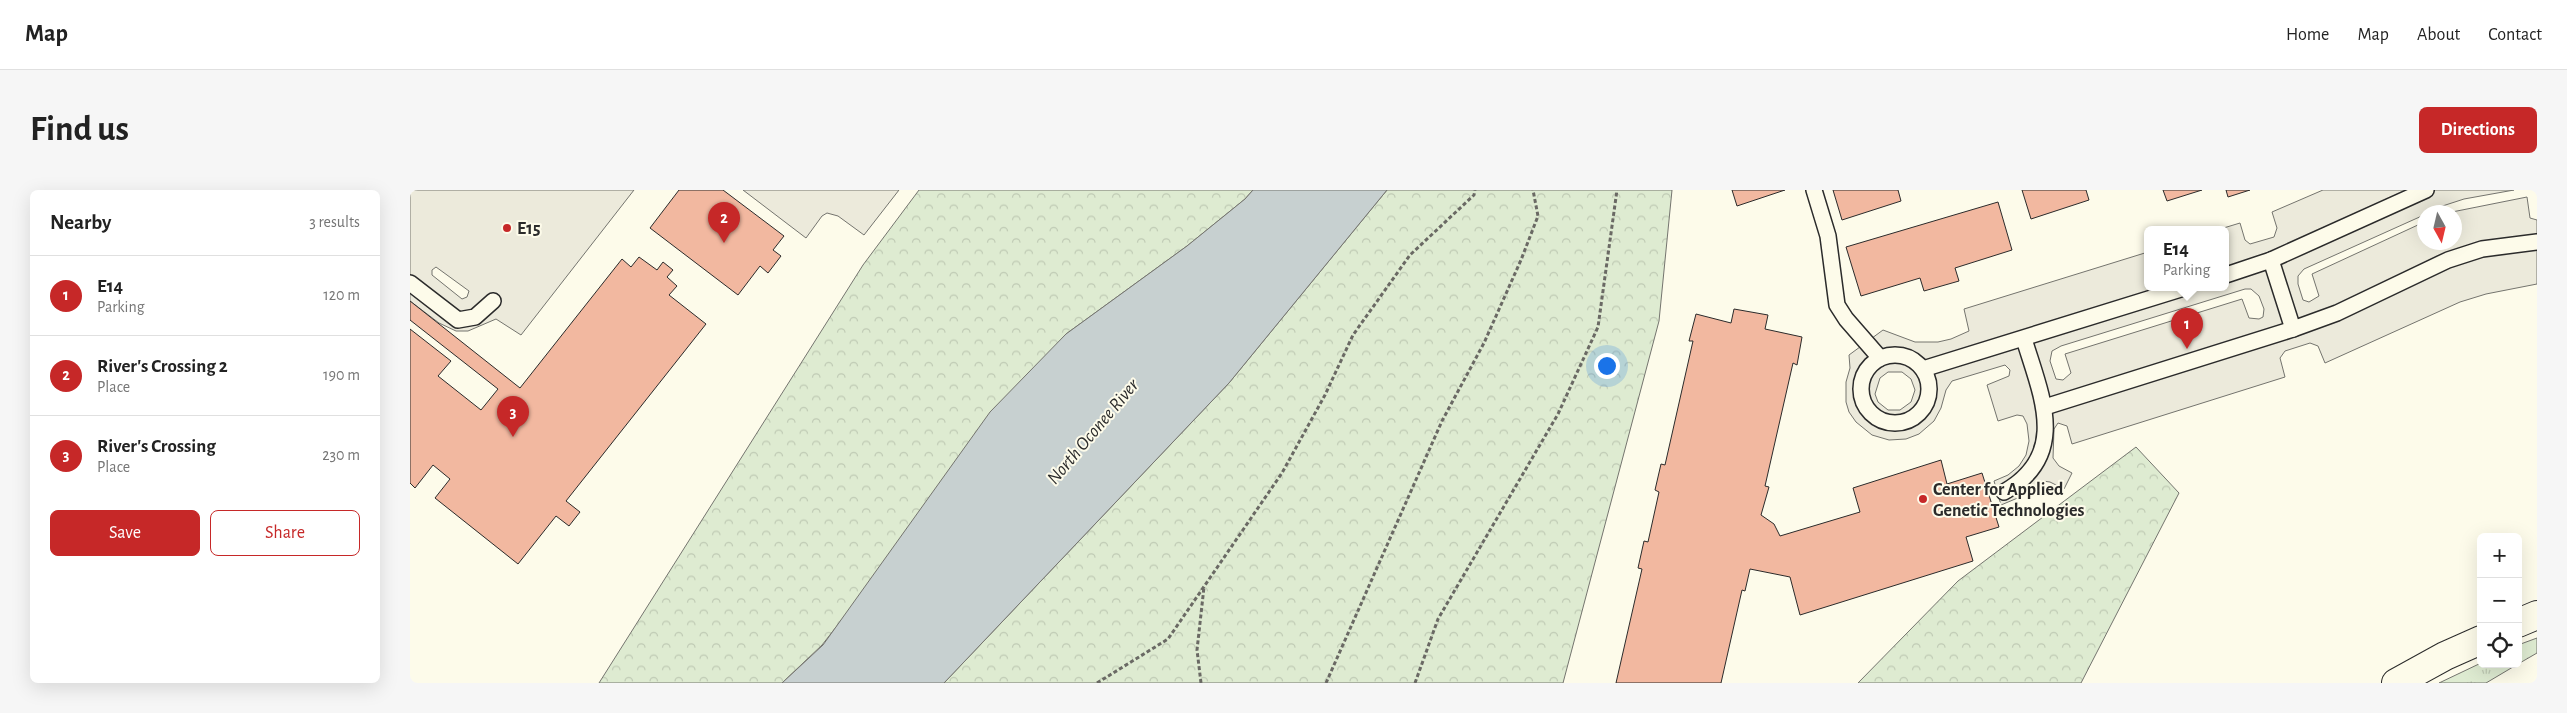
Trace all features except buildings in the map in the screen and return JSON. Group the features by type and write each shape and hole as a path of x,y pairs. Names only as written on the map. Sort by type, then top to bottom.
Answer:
{"main road":[{"path":"2520,623 2537,615"},
{"path":"2396,683 2445,656 2477,642"}],"lane":[{"path":"1814,190 1828,236 1837,304 1846,319 1880,358"},
{"path":"2229,274 2271,260 2426,190"},
{"path":"2045,407 2293,329 2337,313 2448,260 2482,249 2537,242"},
{"path":"2271,260 2293,329"},
{"path":"410,283 458,320 475,317 493,301"},
{"path":"1923,369 2174,291"},
{"path":"2004,492 2018,484 2036,464 2045,436 2045,407 2024,338"},
{"path":"1891,355 1903,356 1914,361 1923,369 1928,380 1929,392 1923,408 1910,420 1899,424 1886,423 1875,418 1867,410 1862,399 1860,387 1863,376 1870,366 1880,358 1891,355"}],"path":[{"path":"1097,683 1168,639 1282,473 1325,395 1353,335 1410,255 1474,195 1475,190"},
{"path":"1326,683 1442,421 1484,343 1521,260 1538,216 1533,190"},
{"path":"1415,683 1438,619 1558,414 1598,327 1617,190"},
{"path":"1201,683 1197,650 1204,586"}],"green space":[{"path":"919,190 1253,190 1245,199 1187,246 1066,334 822,645 782,683 599,683 863,265"},
{"path":"1387,190 1672,190 1659,321 1563,683 944,683 1229,383"},
{"path":"2136,447 2179,493 2081,683 1858,683 1958,581"},
{"path":"2537,638 2537,653 2522,662 2522,644"},
{"path":"2477,665 2477,668 2511,668 2486,683 2439,683"}],"shaded area":[{"name":"E15","path":"410,190 634,190 521,335 496,319 468,331 456,331 439,323 410,301","holes":["436,267 469,291 467,297 462,299 432,275 432,270"]},
{"path":"743,190 899,190 864,235 838,216 827,213 822,216 806,238"},
{"path":"2323,190 2514,190 2464,199 2446,205 2417,205 2417,218 2304,269 2298,276 2298,284 2303,300 2309,302 2319,296 2312,274 2417,225 2417,250 2462,250 2462,210 2527,197 2530,218 2537,220 2537,284 2486,294 2460,302 2325,363 2318,346 2310,343 2285,351 2280,358 2285,377 2072,444 2067,426 2058,423 2054,429 2053,458 2059,466 2072,473 2064,489 2050,482 2042,481 2020,497 2001,505 1994,481 2008,475 2019,466 2026,455 2029,441 2027,424 2023,416 2017,415 1998,421 1987,385 2009,376 2010,370 2005,365 1952,381 1946,390 1941,408 1934,421 1919,434 1906,439 1889,440 1872,435 1856,422 1849,412 1846,402 1846,382 1850,368 1849,355 1883,330 1915,342 1938,342 1951,339 1969,331 1964,309 2144,253 2144,291 2229,291 2229,226 2240,223 2245,240 2250,244 2274,237 2277,228 2272,212","holes":["2245,289 2251,289 2259,296 2264,309 2263,317 2259,319 2249,318 2242,299 2065,354 2071,373 2063,380 2056,379 2050,361 2052,351 2061,346","1888,372 1902,372 1911,379 1915,390 1911,402 1900,410 1888,410 1878,402 1875,394 1880,378"]}],"water":[{"name":"North Oconee River","path":"1253,190 1387,190 1229,383 944,683 782,683 823,645 990,412 1066,334 1187,246 1245,199"}],"place":[{"name":"E15","path":"507,228"},
{"name":"River's Crossing 2","path":"724,243"},
{"name":"E14","path":"2187,349"},
{"name":"River's Crossing","path":"513,437"},
{"name":"Center for Applied Genetic Technologies","path":"1923,499"}]}
